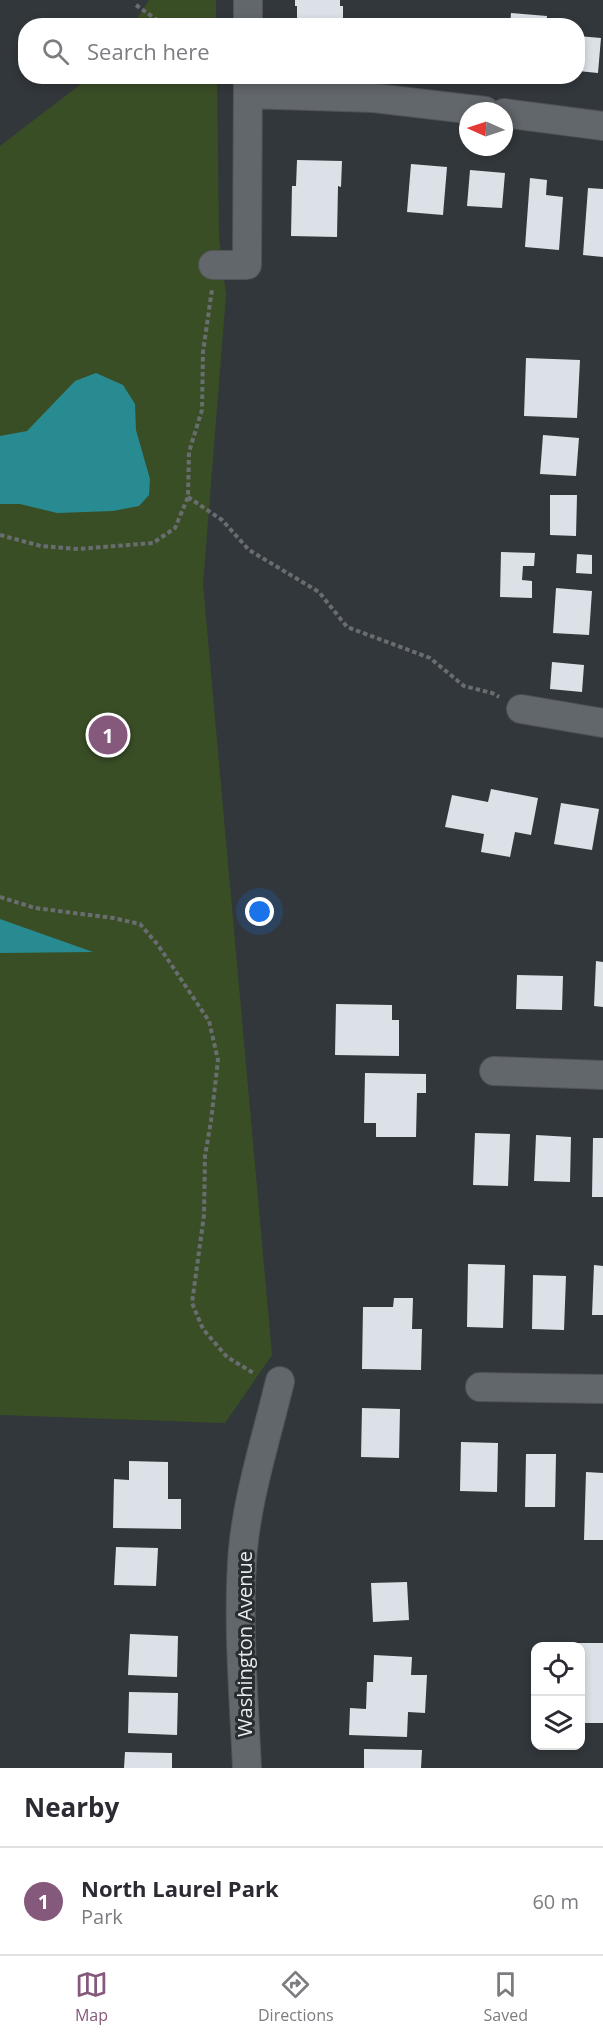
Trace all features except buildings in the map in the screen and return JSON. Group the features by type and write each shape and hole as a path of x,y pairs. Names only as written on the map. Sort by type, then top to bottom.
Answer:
{"street":[{"path":"248,0 248,18"},
{"path":"213,265 247,264 248,85 459,108"},
{"path":"513,114 603,126"},
{"path":"521,709 603,723"},
{"path":"494,1071 603,1075"},
{"name":"Washington Avenue","path":"247,1768 241,1650 242,1562 251,1500 280,1381"},
{"path":"480,1387 603,1389"}],"path":[{"path":"136,5 154,18"},
{"path":"0,535 41,546 78,549 153,543 174,528 188,496 189,452 202,410 203,352 211,303 213,265"},
{"path":"188,496 222,520 249,550 319,592 347,627 430,658 464,686 492,693 521,709"},
{"path":"0,897 35,908 140,924 158,945 209,1021 218,1060 205,1156 204,1215 192,1303 203,1329 227,1357 258,1376 280,1381"}],"green space":[{"path":"149,0 216,0 216,18 137,18"},
{"path":"81,84 217,84 219,237 226,295 203,584 272,1355 225,1423 0,1415 0,146"}],"water":[{"path":"96,373 123,385 135,404 136,430 150,479 149,495 139,506 113,511 57,513 20,504 0,504 0,436 27,431 75,381"},
{"path":"0,919 93,952 0,953"}],"place":[{"name":"North Laurel Park","path":"108,735"}]}
